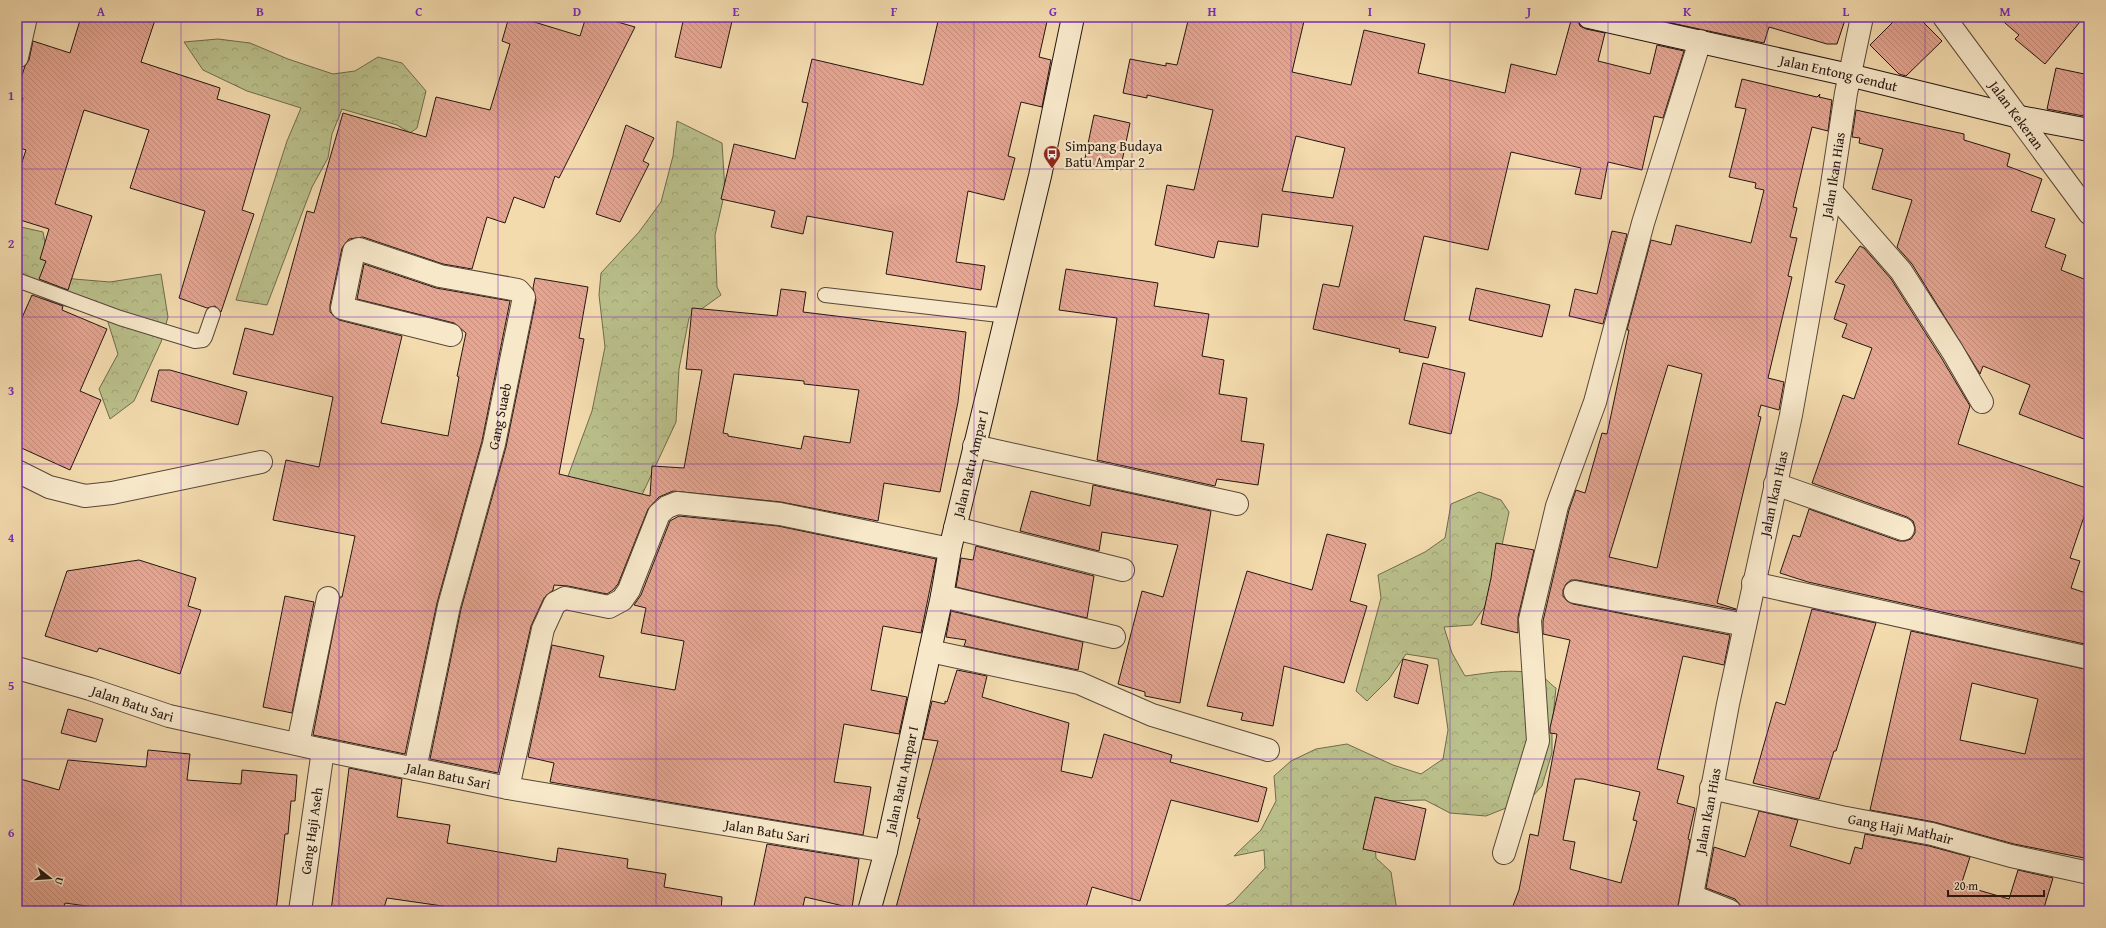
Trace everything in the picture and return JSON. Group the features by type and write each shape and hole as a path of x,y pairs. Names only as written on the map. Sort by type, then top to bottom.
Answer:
{"street":[{"path":"17,57 26,17"},
{"name":"Jalan Batu Ampar I","path":"869,911 886,851 942,596 953,538 974,446 1008,316 1040,176 1073,17"},
{"name":"Jalan Entong Gendut","path":"1589,17 1849,75 2020,117 2089,130"},
{"name":"Jalan Ikan Hias","path":"1690,903 1711,788 1753,583 1790,415 1832,191 1849,75 1862,17"},
{"name":"Jalan Kekeran","path":"1944,17 2020,117 2089,213"},
{"path":"1504,853 1538,741 1530,620 1557,506 1595,402 1644,223 1700,42"},
{"path":"1832,191 1901,271 1953,352 1982,402"},
{"name":"Gang Suaeb","path":"415,769 449,606 494,444 524,297 518,290 440,276 359,249 353,253 341,306 343,309 451,335"},
{"path":"974,446 1237,504"},
{"path":"17,471 49,486 85,496 112,493 261,462"},
{"path":"1775,484 1903,528"},
{"path":"508,788 543,629 555,603 565,598 609,607 622,600 629,590 659,514 668,507 677,503 780,514 953,538 1123,570"},
{"path":"1753,583 2089,658"},
{"path":"1575,592 1745,625"},
{"path":"942,596 1114,638"},
{"path":"298,744 328,598"},
{"path":"930,651 1079,683 1152,715 1268,750"},
{"name":"Jalan Batu Sari","path":"17,668 90,689 168,716 323,750 508,788 886,851"},
{"name":"Gang Haji Aseh","path":"300,911 323,750"},
{"name":"Gang Haji Mathair","path":"1711,788 1841,817 1932,834 2010,856 2089,873"},
{"path":"1690,903 1730,911"}],"lane":[{"path":"17,280 120,318 195,342 203,340 205,337 213,314"},
{"path":"825,295 1008,316"}],"green space":[{"path":"218,39 250,43 288,59 333,74 355,71 378,57 402,63 426,91 417,128 410,133 397,125 342,109 332,134 328,158 312,187 267,305 236,300 287,141 301,108 247,91 203,70 184,42"},
{"path":"677,121 722,143 725,191 715,235 717,287 721,295 689,318 679,369 676,422 627,527 557,506 592,411 605,347 599,295 601,273 639,232 661,202 673,156"},
{"path":"21,227 43,232 51,274 74,279 110,282 161,274 168,317 161,342 134,401 110,419 99,389 118,354 107,319 49,301 17,281 17,231"},
{"path":"1479,492 1501,500 1509,512 1491,598 1472,625 1444,627 1452,653 1465,676 1513,671 1532,673 1545,678 1556,688 1552,726 1552,753 1542,786 1531,798 1486,816 1450,813 1425,800 1384,801 1374,829 1376,858 1391,872 1397,911 1215,911 1233,902 1265,868 1264,850 1234,856 1261,830 1276,801 1274,776 1291,761 1316,749 1347,744 1393,765 1421,774 1443,759 1448,730 1438,659 1406,654 1389,679 1367,701 1356,691 1381,598 1378,575 1425,552 1445,538 1451,504"}],"building":[{"path":"81,17 156,17 141,62 220,88 217,99 270,115 242,210 254,214 221,312 215,306 207,308 179,298 205,211 130,188 149,130 84,110 55,204 92,216 68,290 39,279 46,261 40,259 49,229 17,219 17,177 26,150 17,147 17,117 23,98 17,96 17,91 25,66 29,60 33,41 70,53"},
{"path":"509,17 518,17 580,36 586,17 600,17 635,27 559,178 555,176 544,208 514,197 505,223 487,217 472,269 443,264 363,237 349,239 342,248 330,305 330,312 339,320 402,336 381,423 448,436 459,377 457,376 466,333 454,323 357,299 364,264 436,288 510,301 482,441 437,603 405,754 313,735 340,597 342,597 355,536 273,520 286,460 319,467 333,397 233,374 245,328 273,335 307,211 314,213 343,113 426,137 436,97 490,110 510,44 502,41"},
{"path":"684,17 733,17 721,68 675,57"},
{"path":"939,17 1048,17 1039,57 1051,60 1042,107 1021,102 1008,156 1015,158 1004,200 968,191 956,262 985,266 981,290 886,274 893,232 807,216 803,234 771,227 775,211 721,199 734,144 795,159 808,103 802,102 812,59 923,85"},
{"path":"1189,17 1305,17 1292,72 1351,85 1364,30 1425,44 1418,73 1505,93 1511,64 1556,75 1572,17 1577,17 1580,26 1586,29 1605,33 1598,61 1650,74 1657,45 1684,51 1663,118 1654,116 1642,170 1608,162 1601,199 1575,194 1581,168 1511,152 1488,250 1424,236 1404,320 1436,327 1428,358 1399,352 1400,349 1313,329 1323,284 1339,287 1353,226 1262,214 1258,247 1218,241 1214,258 1155,245 1167,185 1194,190 1213,110 1147,95 1147,98 1123,93 1130,59 1166,66 1166,63 1177,65","holes":["1296,136 1345,148 1333,198 1282,191"]},
{"path":"1663,17 1846,17 1837,44 1827,44 1769,27 1764,43 1662,21"},
{"path":"1898,17 1918,17 1942,41 1906,76 1899,74 1870,45"},
{"path":"1998,17 2084,17 2045,64 2015,39 2019,35"},
{"path":"2056,68 2089,75 2089,117 2047,109"},
{"path":"1742,79 1817,97 1820,94 1819,97 1832,100 1828,131 1812,127 1793,207 1797,208 1790,237 1797,238 1788,276 1792,277 1768,378 1784,382 1779,410 1761,405 1758,416 1761,417 1717,603 1736,610 1577,580 1571,580 1566,584 1563,590 1563,596 1567,601 1573,604 1730,635 1724,665 1683,656 1657,769 1684,776 1677,803 1695,808 1688,839 1690,840 1677,911 1511,911 1519,890 1530,834 1538,836 1557,734 1550,733 1550,728 1570,640 1543,634 1543,621 1569,510 1576,490 1585,493 1602,433 1607,434 1629,330 1627,330 1651,240 1671,245 1676,225 1751,243 1764,190 1755,188 1756,183 1729,177 1746,109 1735,107","holes":["1668,365 1702,374 1657,568 1609,557","1575,779 1583,779 1640,792 1633,820 1637,821 1621,883 1570,869 1575,842 1563,840"]},
{"path":"1856,110 1964,134 1964,140 2010,154 2007,166 2042,179 2031,211 2055,219 2045,247 2066,255 2061,270 2089,281 2089,441 2019,414 2030,385 1983,366 1980,374 1912,264 1897,247 1912,200 1872,189 1883,149 1859,143 1860,138 1852,137"},
{"path":"1094,115 1130,123 1120,171 1084,163"},
{"path":"626,125 654,138 643,161 649,164 620,222 596,214"},
{"path":"1612,231 1627,234 1603,324 1569,316 1575,289 1597,294"},
{"path":"1860,246 1864,248 1891,279 1970,406 1958,444 2089,489 2089,502 2070,558 2080,561 2071,588 2089,594 2089,645 1808,582 1780,573 1793,535 1800,537 1809,509 1899,541 1911,539 1915,533 1913,521 1907,517 1812,483 1843,395 1854,399 1872,348 1842,337 1847,324 1834,319 1845,285 1835,282"},
{"path":"1066,269 1158,283 1154,306 1209,314 1202,356 1224,360 1219,394 1247,398 1241,441 1264,444 1258,485 1217,479 1215,486 1097,460 1117,318 1059,310"},
{"path":"535,278 588,287 579,338 584,339 559,474 650,496 652,466 684,468 702,370 686,369 692,308 777,316 781,289 806,292 803,312 966,332 958,402 940,492 884,483 878,521 781,502 673,491 659,497 648,509 618,584 613,590 607,594 568,586 554,585 553,590 544,598 531,626 498,773 430,759 461,609 506,447 536,300 533,288","holes":["734,374 804,381 804,384 859,390 850,443 804,436 801,449 728,436 728,434 723,433"]},
{"path":"1476,288 1550,305 1542,337 1469,320"},
{"path":"32,295 63,306 62,310 107,329 80,391 101,400 70,470 17,446 17,329"},
{"path":"1423,363 1465,373 1451,434 1409,424"},
{"path":"159,370 170,370 247,392 238,425 151,401"},
{"path":"1093,485 1211,511 1180,703 1145,696 1145,692 1118,684 1142,591 1163,597 1178,545 1102,532 1099,551 1020,531 1031,491 1090,506"},
{"path":"679,516 778,526 936,559 921,633 883,626 871,690 907,697 899,734 844,724 834,782 871,787 863,835 550,782 554,763 528,757 552,645 604,656 599,677 675,690 684,641 641,633 646,608 634,605 641,595 670,521"},
{"path":"1327,534 1366,544 1350,601 1367,606 1344,683 1284,666 1273,726 1241,720 1243,713 1207,706 1247,571 1312,590"},
{"path":"1496,543 1534,550 1518,617 1518,633 1481,624 1491,578"},
{"path":"976,546 1094,576 1087,618 956,587 961,558 973,560"},
{"path":"139,560 196,578 188,606 201,610 180,674 99,648 97,652 45,636 67,571"},
{"path":"285,596 314,602 292,713 263,707"},
{"path":"1812,609 1876,623 1836,751 1834,751 1819,799 1753,783 1776,702 1785,705"},
{"path":"951,611 1083,642 1078,670 964,646 966,640 946,637"},
{"path":"1911,631 2089,670 2089,859 2014,844 1934,822 1870,810","holes":["1972,683 2038,699 2025,754 1960,740"]},
{"path":"1403,659 1428,665 1418,704 1394,697"},
{"path":"957,670 987,676 982,697 1069,723 1061,771 1092,778 1104,734 1172,755 1170,762 1267,788 1258,822 1171,800 1140,901 1092,887 1085,911 895,911 920,819 917,818 938,741 923,739 932,701 945,704 945,701 947,702"},
{"path":"68,709 103,719 96,742 61,733"},
{"path":"148,750 190,754 187,780 241,784 242,770 297,775 295,801 291,801 288,834 285,834 276,911 122,911 65,903 63,911 17,911 17,778 59,790 68,760 146,767"},
{"path":"349,768 402,779 397,817 450,825 447,843 556,862 558,848 628,859 627,868 666,874 664,887 722,897 721,911 477,911 387,898 383,911 331,911"},
{"path":"1375,797 1426,809 1415,860 1363,849"},
{"path":"1759,811 1798,820 1790,846 1850,864 1855,847 1862,849 1865,834 1929,846 1970,857 1961,885 2009,899 2018,870 2053,878 2043,911 1758,911 1741,906 1735,899 1706,888 1714,847 1745,857"},
{"path":"767,844 859,859 852,908 805,897 802,911 753,911"}],"place":[{"name":"Simpang Budaya Batu Ampar 2","path":"1052,169"}]}
